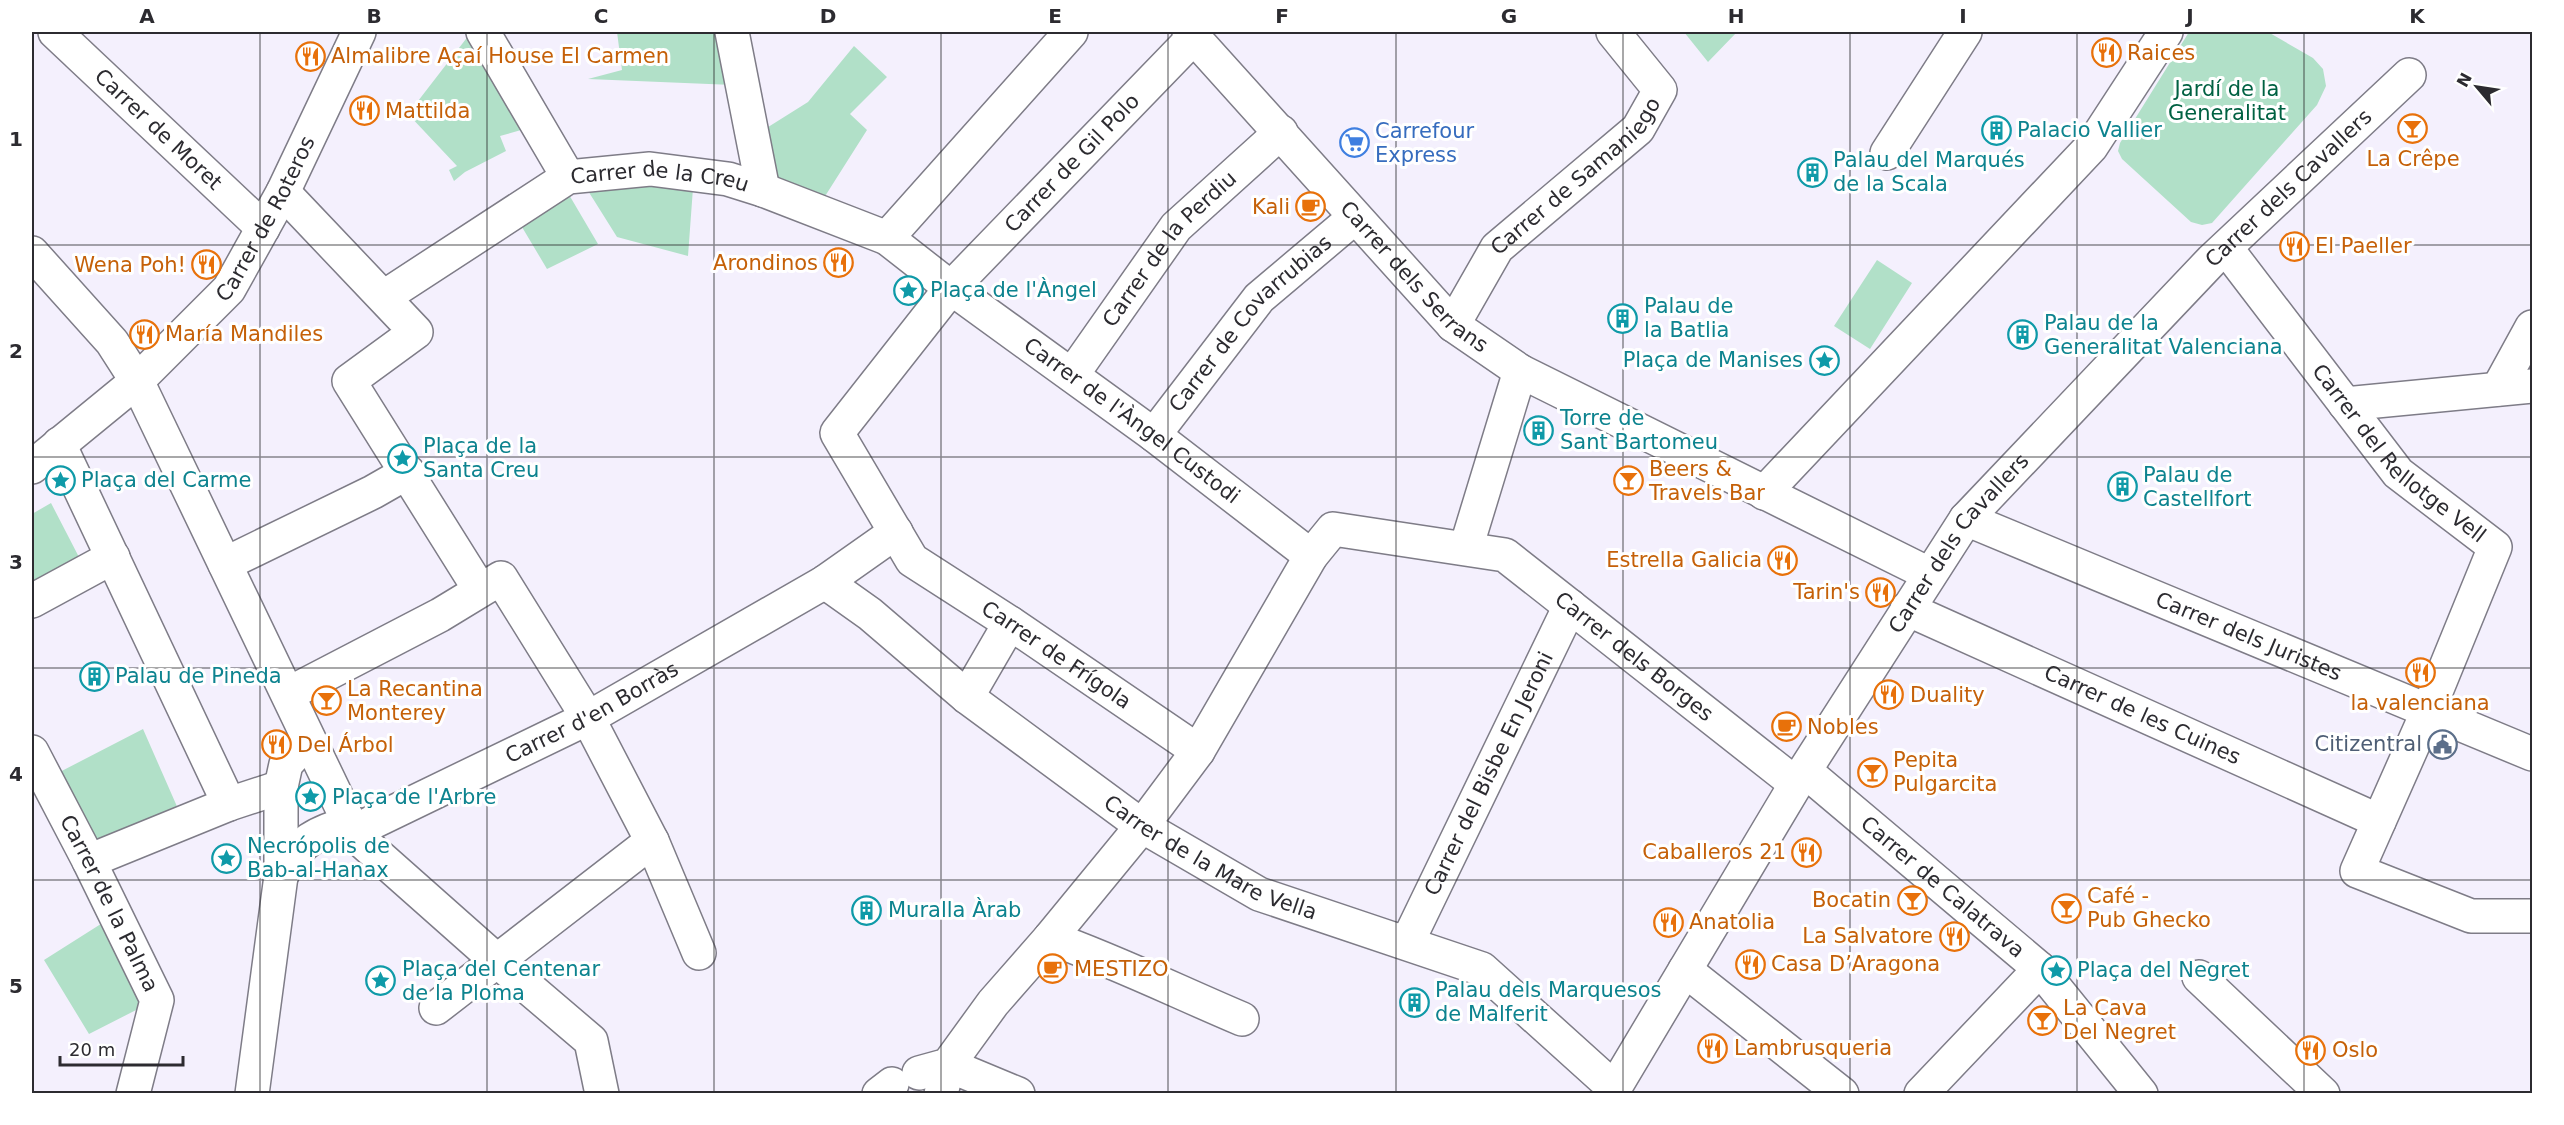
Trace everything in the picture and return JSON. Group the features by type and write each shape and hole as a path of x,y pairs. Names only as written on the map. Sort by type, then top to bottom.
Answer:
{"street":[{"name":"Carrer de Moret","path":"55,32 263,228"},
{"path":"483,32 568,177"},
{"path":"732,32 763,190"},
{"path":"897,532 837,433 951,288 887,238 1071,32"},
{"name":"Carrer de Samaniego","path":"1454,325 1497,248 1638,129 1660,90 1613,32"},
{"path":"1887,153 1965,32"},
{"path":"1929,574 1764,494 2091,147 2166,32"},
{"name":"Carrer dels Serrans","path":"1191,34 1454,325 1520,371 1764,494"},
{"name":"Carrer de Gil Polo","path":"951,288 1191,34"},
{"name":"Carrer de Roteros","path":"137,381 229,289 283,192 347,37"},
{"name":"Carrer dels Cavallers","path":"1613,1091 1801,777 1966,519 2226,248 2409,75"},
{"name":"Carrer de la Perdiu","path":"1072,375 1176,227 1281,132"},
{"name":"Carrer de la Creu","path":"389,303 568,177 651,169 728,179 763,190 887,238"},
{"path":"283,192 416,332 349,381 408,472 588,718 652,842 699,953"},
{"name":"Carrer de Covarrubias","path":"1154,435 1259,298 1355,217"},
{"name":"Carrer del Rellotge Vell","path":"2226,248 2398,473 2494,547 2428,711 2357,871 2471,916 2532,916"},
{"path":"32,254 112,342 137,381 308,740 356,834"},
{"name":"Carrer de l'Àngel Custodi","path":"951,288 1154,435 1311,556"},
{"path":"2498,390 2532,327"},
{"path":"1466,548 1520,371"},
{"path":"32,467 137,381"},
{"path":"2345,404 2532,386"},
{"path":"59,444 229,804"},
{"path":"225,564 373,492 408,472"},
{"name":"Carrer dels Juristes","path":"1966,519 2532,754"},
{"name":"Carrer dels Borges","path":"1311,556 1333,529 1505,555 1801,777"},
{"name":"Carrer de Frígola","path":"897,532 912,560 1010,623 1198,751"},
{"name":"Carrer d'en Borràs","path":"356,834 371,823 588,718 825,582 897,532"},
{"path":"916,1082 993,1003 1142,826 1198,751 1311,556"},
{"path":"32,601 117,566"},
{"name":"Carrer de la Mare Vella","path":"825,582 870,614 967,697 1142,826 1259,894 1482,969 1613,1091"},
{"path":"288,694 440,615 491,584"},
{"name":"Carrer del Bisbe En Jeroni","path":"1407,943 1570,606"},
{"name":"Carrer de les Cuines","path":"1907,609 2379,820"},
{"path":"967,697 1010,623"},
{"path":"252,1094 281,876 281,787 286,764 308,740"},
{"name":"Carrer de la Palma","path":"32,752 89,861 157,1000 134,1094"},
{"name":"Carrer de Calatrava","path":"1801,777 2040,969 2141,1094"},
{"path":"89,861 229,804 281,787"},
{"path":"281,876 295,850 314,834 340,826 356,834 496,960 591,1041 602,1094"},
{"path":"435,1008 652,842"},
{"path":"1050,938 1089,952 1242,1018"},
{"path":"1921,1094 2040,969"},
{"path":"1685,970 1842,1094"},
{"path":"2199,977 2323,1094"},
{"path":"916,1082 1018,1094"}],"green space":[{"path":"617,32 725,32 733,85 588,79 622,70"},
{"path":"1684,32 1737,32 1708,62"},
{"name":"Jardí de la Generalitat","path":"2189,32 2268,32 2313,58 2323,69 2326,86 2317,105 2212,223 2202,225 2191,222 2122,159 2118,151 2120,143"},
{"path":"469,35 528,128 500,136 506,151 465,172 454,181 449,170 457,166 408,114"},
{"path":"854,46 887,77 850,114 867,130 822,201 776,182 765,129 808,102"},
{"path":"643,179 693,188 688,256 617,237 585,186"},
{"path":"568,193 598,244 547,269 519,222"},
{"path":"1877,260 1912,283 1870,349 1834,326"},
{"path":"51,503 81,561 32,587 32,514"},
{"path":"143,729 179,811 98,848 52,776"},
{"path":"104,922 142,1007 89,1034 44,960"}],"place":[{"name":"Raices","path":"2106,53"},
{"name":"Almalibre Açaí House El Carmen","path":"310,56"},
{"name":"Mattilda","path":"364,111"},
{"name":"La Crêpe","path":"2413,128"},
{"name":"Palacio Vallier","path":"1996,130"},
{"name":"Carrefour Express","path":"1354,143"},
{"name":"Palau del Marqués de la Scala","path":"1812,172"},
{"name":"Kali","path":"1311,207"},
{"name":"El Paeller","path":"2294,246"},
{"name":"Arondinos","path":"839,263"},
{"name":"Wena Poh!","path":"207,265"},
{"name":"Plaça de l'Àngel","path":"909,290"},
{"name":"Palau de la Batlia","path":"1623,318"},
{"name":"María Mandiles","path":"144,334"},
{"name":"Palau de la Generalitat Valenciana","path":"2023,335"},
{"name":"Plaça de Manises","path":"1824,360"},
{"name":"Torre de Sant Bartomeu","path":"1539,430"},
{"name":"Plaça de la Santa Creu","path":"402,458"},
{"name":"Plaça del Carme","path":"60,480"},
{"name":"Beers & Travels Bar","path":"1628,481"},
{"name":"Palau de Castellfort","path":"2122,487"},
{"name":"Estrella Galicia","path":"1783,560"},
{"name":"Tarin's","path":"1881,592"},
{"name":"la valenciana","path":"2420,672"},
{"name":"Palau de Pineda","path":"94,676"},
{"name":"Duality","path":"1889,695"},
{"name":"La Recantina Monterey","path":"326,701"},
{"name":"Nobles","path":"1786,727"},
{"name":"Citizentral","path":"2443,744"},
{"name":"Del Árbol","path":"276,745"},
{"name":"Pepita Pulgarcita","path":"1872,772"},
{"name":"Plaça de l'Arbre","path":"311,797"},
{"name":"Caballeros 21","path":"1807,852"},
{"name":"Necrópolis de Bab-al-Hanax","path":"226,858"},
{"name":"Bocatin","path":"1912,900"},
{"name":"Café - Pub Ghecko","path":"2066,908"},
{"name":"Muralla Àrab","path":"867,910"},
{"name":"Anatolia","path":"1668,922"},
{"name":"La Salvatore","path":"1954,936"},
{"name":"Casa D’Aragona","path":"1750,964"},
{"name":"MESTIZO","path":"1053,969"},
{"name":"Plaça del Negret","path":"2056,970"},
{"name":"Plaça del Centenar de la Ploma","path":"381,981"},
{"name":"Palau dels Marquesos de Malferit","path":"1414,1002"},
{"name":"La Cava Del Negret","path":"2042,1020"},
{"name":"Lambrusqueria","path":"1713,1048"},
{"name":"Oslo","path":"2311,1050"}]}
